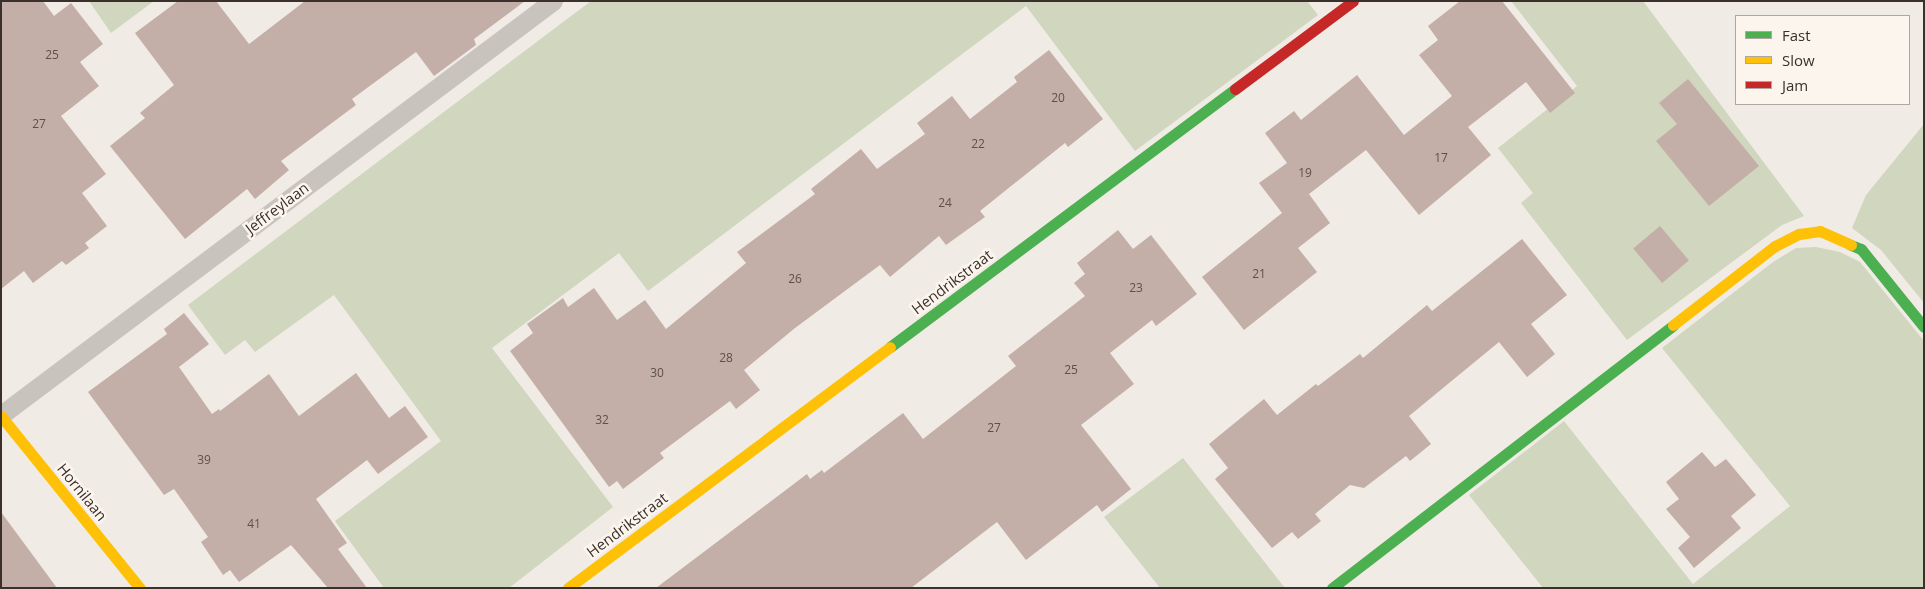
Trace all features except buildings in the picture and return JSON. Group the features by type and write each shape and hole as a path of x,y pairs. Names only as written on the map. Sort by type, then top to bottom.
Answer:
{"street":[{"name":"Hendrikstraat","path":"568,588 1354,1"},
{"path":"1332,588 1775,246 1799,234 1820,231 1861,249 1924,326"},
{"name":"Hornilaan","path":"1,416 140,588"}],"lane":[{"name":"Jeffreylaan","path":"1,416 553,1"}],"green space":[{"path":"89,1 154,1 111,33"},
{"path":"591,1 1307,1 1318,15 1135,151 1026,6 648,291 619,253 492,348 613,507 509,588 384,588 335,521 441,441 334,295 255,352 245,340 225,355 188,305"},
{"path":"1511,1 1643,1 1804,216 1782,225 1627,340 1521,203 1533,193 1498,148 1577,86"},
{"path":"1924,124 1924,303 1881,250 1852,228 1866,195"},
{"path":"1816,247 1840,252 1860,262 1924,341 1924,588 1543,588 1469,495 1564,421 1693,584 1790,506 1662,348 1773,262 1796,248"},
{"path":"1183,458 1285,588 1160,588 1104,517"}],"traffic: fast":[{"path":"890,347 1235,89"},
{"path":"1851,245 1861,249 1924,327"},
{"path":"1332,588 1673,325"}],"traffic: slow":[{"path":"1673,325 1775,246 1799,234 1820,231 1851,245"},
{"path":"568,588 890,347"},
{"path":"1,416 140,588"}],"traffic: jam":[{"path":"1235,89 1353,1"}]}
